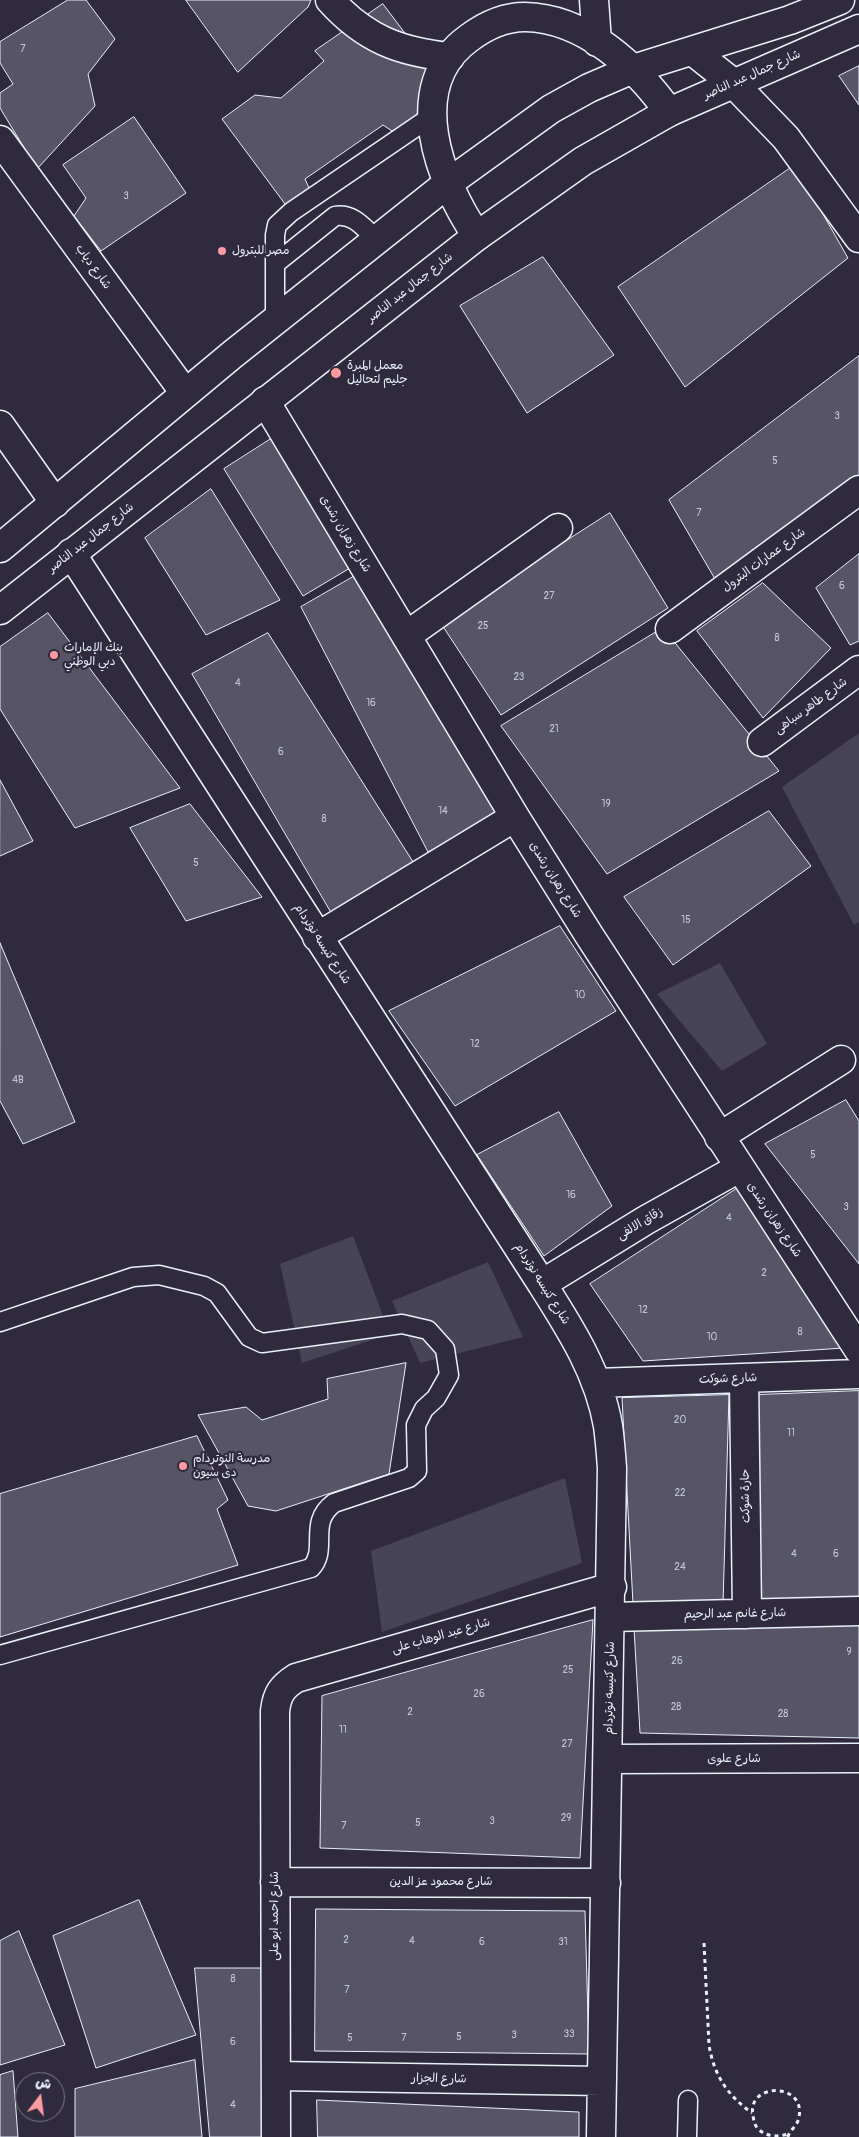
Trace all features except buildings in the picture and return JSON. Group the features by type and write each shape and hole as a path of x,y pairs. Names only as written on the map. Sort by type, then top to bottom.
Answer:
{"street":[{"path":"330,0 344,15 367,33 393,46 421,54 450,57"},
{"path":"500,22 517,0"},
{"path":"594,0 597,42"},
{"path":"0,548 185,393 447,184 551,110 589,88 633,69 694,52 790,20 840,0"},
{"path":"477,236 460,211 447,184 438,157 432,116 439,75 450,57 464,42 480,30 500,22 525,17 550,21 574,30 597,42 633,69 653,90 669,112"},
{"name":"شارع جمال عبد الناصر","path":"0,610 477,236 584,161 627,134 669,112 859,29"},
{"path":"694,52 733,83 786,138 859,238"},
{"name":"شارع دياب","path":"0,140 185,393"},
{"name":"شارع زهران رشدى","path":"265,401 515,817 739,1168 859,1350"},
{"path":"0,425 55,503"},
{"name":"شارع عمارات البترول","path":"670,629 859,490"},
{"path":"406,636 558,528"},
{"name":"شارع كنيسه نوتردام","path":"71,553 542,1284 581,1348 596,1383 608,1425 612,1468 612,1586 601,2137"},
{"name":"شارع طاهر سباهى","path":"762,742 859,670"},
{"path":"317,937 515,817"},
{"path":"719,1137 841,1060"},
{"name":"زقاق الالفى","path":"542,1284 646,1220 739,1168"},
{"name":"شارع شوكت","path":"596,1383 859,1374"},
{"name":"حارة شوكت","path":"744,1378 747,1614"},
{"name":"شارع عبد الوهاب على","path":"277,1696 285,1685 296,1678 612,1586"},
{"name":"شارع غانم عبد الرحيم","path":"611,1617 859,1611"},
{"name":"شارع احمد ابو على","path":"276,2137 275,1711 277,1696"},
{"name":"شارع علوى","path":"609,1759 859,1758"},
{"name":"شارع محمود عز الدين","path":"275,1882 606,1882"},
{"name":"شارع الجزار","path":"276,2076 602,2081"}],"lane":[{"path":"276,320 275,235 278,225 283,218 432,116"},
{"path":"275,264 335,216 355,219 377,240"},
{"path":"0,1322 133,1277 159,1275 204,1286 216,1293 249,1337 262,1343 402,1324 428,1330 446,1349 449,1375 436,1398 424,1409 416,1425 417,1471 409,1478 334,1503 326,1509 318,1527 318,1557 311,1568 0,1655"},
{"path":"687,2137 688,2100"}],"path":[{"path":"704,1943 712,2062 718,2078 727,2091 738,2104 752,2113"},
{"path":"778,2089 788,2092 795,2099 799,2108 799,2118 796,2127 788,2135 779,2137 769,2136 760,2131 754,2123 753,2104 764,2093 778,2089"}],"shaded area":[{"path":"859,733 859,922 854,925 782,787"},
{"path":"720,963 767,1044 722,1071 657,994"},
{"path":"353,1236 390,1334 302,1363 280,1264"},
{"path":"488,1262 523,1337 420,1363 392,1301"},
{"path":"565,1478 582,1563 382,1632 371,1551"}],"place":[{"name":"مصر للبترول","path":"222,251"},
{"name":"معمل المبرة جليم لتحاليل","path":"336,373"},
{"name":"بنك الإمارات دبي الوطني","path":"54,655"},
{"name":"مدرسة النوتردام دى سيون","path":"183,1466"}]}
